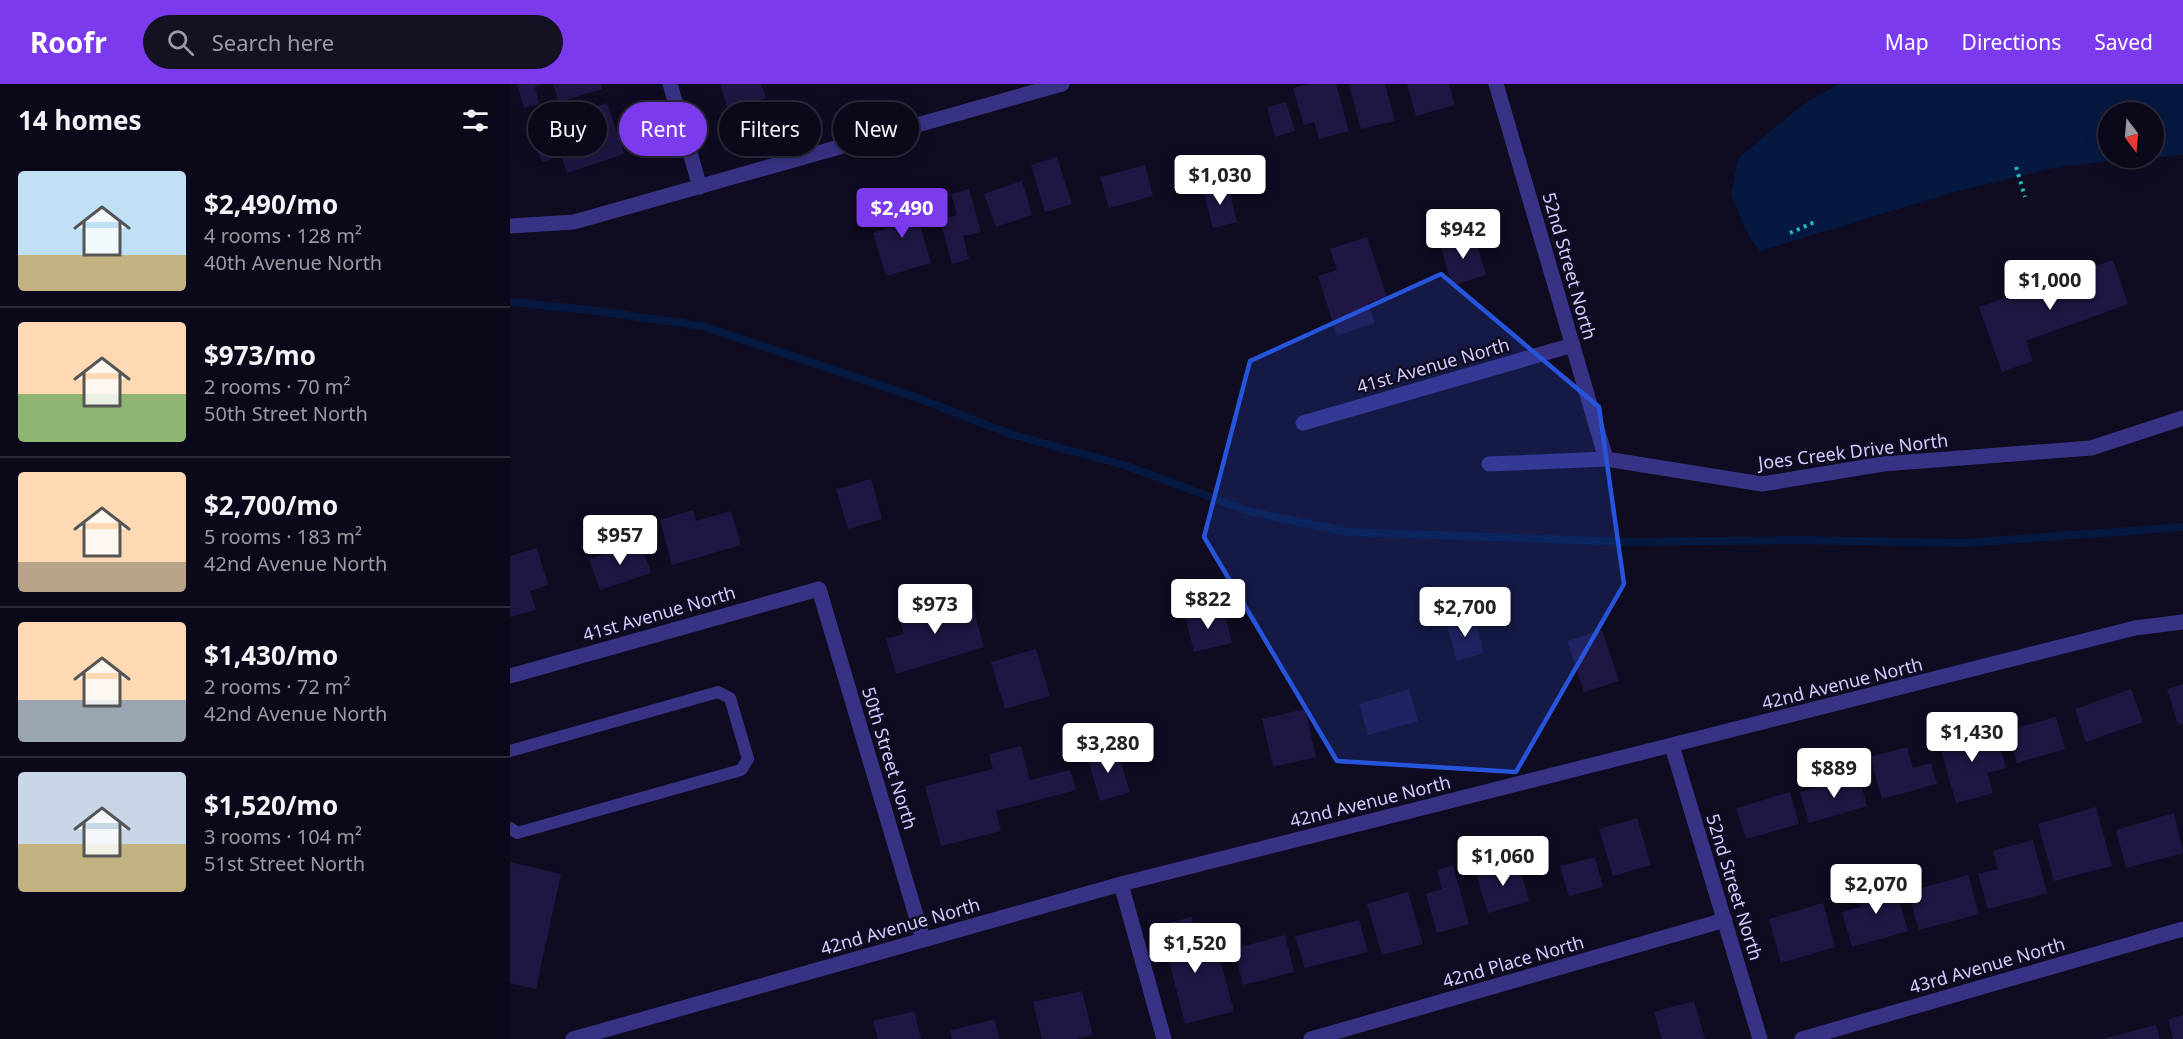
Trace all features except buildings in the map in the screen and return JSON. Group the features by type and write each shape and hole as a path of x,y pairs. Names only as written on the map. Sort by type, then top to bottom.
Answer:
{"street":[{"path":"670,84 700,187"},
{"path":"510,226 573,222 1062,84"},
{"name":"52nd Street North","path":"1496,84 1606,459"},
{"name":"41st Avenue North","path":"1303,423 1573,345"},
{"name":"Joes Creek Drive North","path":"1489,464 1606,459 1762,484 1883,464 2091,448 2183,418"},
{"name":"41st Avenue North","path":"510,676 819,589"},
{"name":"50th Street North","path":"819,589 923,939"},
{"name":"42nd Avenue North","path":"573,1039 1120,884 2135,628 2183,622"},
{"name":"52nd Street North","path":"1672,746 1760,1039"},
{"path":"1120,884 1164,1039"},
{"name":"42nd Place North","path":"1311,1039 1725,920"},
{"name":"43rd Avenue North","path":"1802,1039 2183,929"}],"lane":[{"path":"510,751 718,692 730,698 748,759 741,770 517,833 510,828"}],"path":[{"path":"2016,167 2025,197"},
{"path":"1790,233 1817,221"}],"highlighted area":[{"path":"1441,274 1599,407 1624,584 1516,772 1337,761 1204,537 1250,361"}],"water":[{"path":"1839,84 2183,84 2183,155 2164,157 2164,102 2098,102 2098,163 2062,166 1954,192 1760,251 1749,236 1731,195 1738,158 1806,102"}],"waterway":[{"path":"510,302 589,310 702,326 915,397 1013,435 1124,465 1251,512 1349,532 1628,542 1796,540 1965,543 2183,527"}]}
